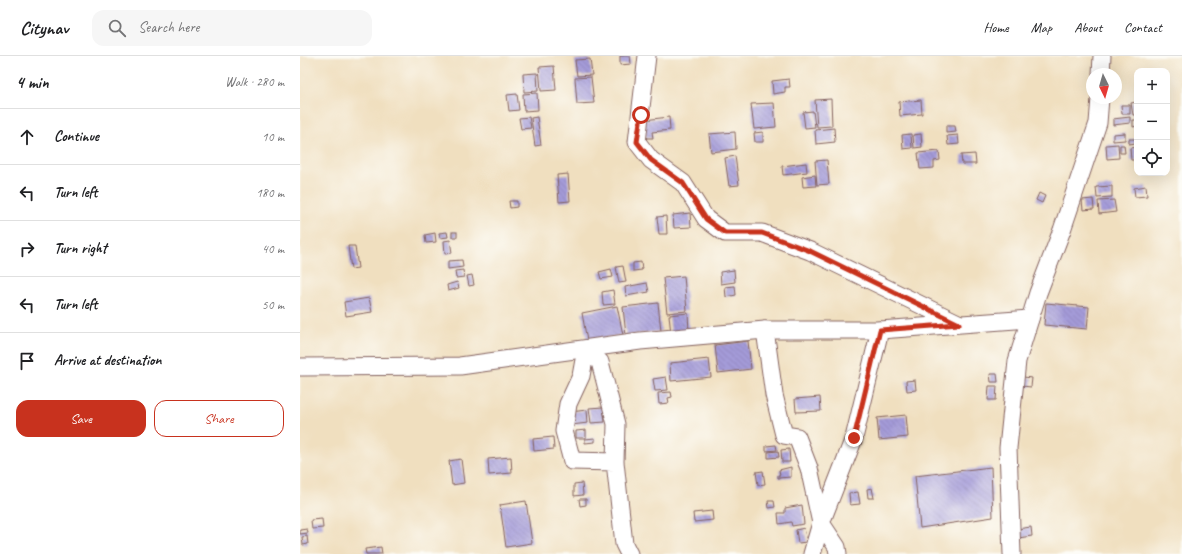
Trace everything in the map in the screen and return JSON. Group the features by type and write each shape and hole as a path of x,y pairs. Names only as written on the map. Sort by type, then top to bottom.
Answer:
{"street":[{"path":"647,56 637,142 651,160 683,183 706,219 725,233 762,233 810,251 959,324"},
{"path":"1102,56 1102,68"},
{"path":"1012,554 1008,448 1017,361 1030,319 1098,124 1100,104"},
{"path":"300,367 460,366 640,342 764,330 880,330 1030,319"},
{"path":"764,330 774,395 784,435 797,437 809,468 821,523 836,547 838,554"},
{"path":"812,554 821,523 854,438 880,330"},
{"path":"586,349 600,362 616,424 615,462 624,544 630,554"},
{"path":"586,349 582,376 568,404 564,431 572,461 615,462"}],"building":[{"path":"620,56 630,56 631,64 620,65"},
{"path":"590,59 592,75 577,76 575,60"},
{"path":"554,66 556,90 541,91 539,67"},
{"path":"537,73 538,91 524,92 523,74"},
{"path":"591,77 594,103 577,104 575,78"},
{"path":"789,79 790,87 785,87 785,92 773,94 772,81"},
{"path":"537,93 538,110 524,111 523,94"},
{"path":"517,94 519,110 509,111 507,95"},
{"path":"831,99 832,126 817,127 815,100"},
{"path":"921,100 922,114 900,116 899,102"},
{"path":"1134,102 1134,115 1133,115 1131,103"},
{"path":"774,103 776,127 754,129 751,104"},
{"path":"1121,105 1130,105 1130,114 1122,114"},
{"path":"813,111 815,127 805,128 803,112"},
{"path":"529,117 531,128 521,129 519,118"},
{"path":"537,117 541,145 535,146 531,118"},
{"path":"669,117 670,130 652,132 653,138 646,138 644,120"},
{"path":"1130,117 1130,123 1113,125 1113,119"},
{"path":"946,126 955,126 956,132 946,133"},
{"path":"834,128 835,142 816,144 815,130"},
{"path":"735,132 736,149 711,152 709,134"},
{"path":"763,132 763,142 755,142 754,133"},
{"path":"1125,133 1125,140 1113,141 1113,134"},
{"path":"911,134 912,148 903,149 902,135"},
{"path":"921,134 922,147 914,148 913,135"},
{"path":"958,135 959,144 948,145 947,136"},
{"path":"1129,139 1134,139 1134,143 1129,144"},
{"path":"1118,144 1119,158 1107,159 1106,145"},
{"path":"1120,145 1124,145 1125,153 1120,153"},
{"path":"1134,147 1134,160 1131,160 1130,148"},
{"path":"939,151 940,160 934,161 934,168 920,169 918,153"},
{"path":"975,154 976,164 962,164 961,155"},
{"path":"735,156 739,185 729,186 725,158"},
{"path":"827,160 829,184 817,185 815,161"},
{"path":"806,163 807,172 783,175 782,166"},
{"path":"568,174 570,201 559,202 557,175"},
{"path":"815,175 816,186 803,187 802,177"},
{"path":"1112,186 1112,197 1097,198 1096,187"},
{"path":"1146,186 1147,196 1135,197 1134,188"},
{"path":"1039,193 1045,196 1042,203 1036,200"},
{"path":"1093,199 1094,209 1083,210 1082,200"},
{"path":"1114,200 1116,212 1099,214 1098,201"},
{"path":"509,201 517,201 517,207 510,208"},
{"path":"690,213 691,227 674,228 673,215"},
{"path":"666,216 667,234 659,234 657,217"},
{"path":"447,232 448,237 440,238 439,233"},
{"path":"452,232 457,232 457,237 452,237"},
{"path":"435,233 436,242 426,243 425,235"},
{"path":"450,240 452,253 445,254 444,241"},
{"path":"348,246 355,246 358,268 351,269"},
{"path":"462,260 463,267 448,269 448,261"},
{"path":"641,262 642,270 633,271 633,263"},
{"path":"623,266 626,282 619,283 616,267"},
{"path":"611,269 613,277 601,279 599,272"},
{"path":"463,270 464,277 456,278 455,271"},
{"path":"734,270 735,282 721,284 720,272"},
{"path":"472,275 474,285 469,286 467,276"},
{"path":"684,276 687,311 667,313 663,278"},
{"path":"457,282 459,288 448,291 447,285"},
{"path":"647,283 649,292 626,296 625,287"},
{"path":"735,286 736,295 726,297 725,287"},
{"path":"613,290 615,304 603,305 602,292"},
{"path":"369,298 372,312 346,316 344,302"},
{"path":"658,303 661,331 626,336 623,307"},
{"path":"1046,303 1089,307 1087,329 1044,325"},
{"path":"617,306 623,335 587,341 582,313"},
{"path":"688,313 689,332 671,334 669,315"},
{"path":"748,341 751,369 718,373 715,345"},
{"path":"709,359 711,377 671,381 670,363"},
{"path":"990,374 997,374 998,382 991,382"},
{"path":"666,377 668,390 655,391 653,379"},
{"path":"1023,377 1032,378 1031,387 1022,386"},
{"path":"915,380 916,390 907,391 906,381"},
{"path":"989,386 997,386 996,400 988,400"},
{"path":"671,392 672,397 668,398 669,403 659,404 658,393"},
{"path":"820,397 821,411 796,412 795,399"},
{"path":"603,407 605,422 591,423 589,408"},
{"path":"587,410 588,423 571,425 570,412"},
{"path":"906,415 908,437 879,440 877,418"},
{"path":"586,430 586,438 576,438 576,431"},
{"path":"553,437 554,449 534,451 533,439"},
{"path":"595,438 595,442 585,443 585,439"},
{"path":"776,445 777,450 766,451 766,446"},
{"path":"789,449 790,462 782,462 781,450"},
{"path":"778,451 779,457 768,458 768,452"},
{"path":"511,457 512,473 489,475 488,459"},
{"path":"461,459 464,483 452,485 449,461"},
{"path":"791,467 791,477 778,478 778,475 780,475 779,470"},
{"path":"991,467 993,517 920,528 915,476"},
{"path":"763,471 765,484 758,485 756,472"},
{"path":"582,483 583,495 574,496 574,484"},
{"path":"872,488 874,498 868,498 867,489"},
{"path":"858,492 860,504 850,505 849,493"},
{"path":"579,499 586,499 586,505 580,506"},
{"path":"526,501 532,543 506,547 500,505"},
{"path":"768,501 774,501 775,507 769,508"},
{"path":"802,505 804,524 792,526 791,522 779,524 778,513 785,513 785,508"},
{"path":"712,511 713,520 694,522 693,513"},
{"path":"322,519 323,528 312,529 311,520"},
{"path":"1031,527 1032,536 1018,538 1017,529"},
{"path":"804,528 807,542 798,543 796,530"},
{"path":"307,529 308,533 300,534 300,530"},
{"path":"307,536 308,544 303,545 302,537"},
{"path":"381,547 382,554 366,554 365,549"}],"route":[{"path":"641,115 637,142 651,160 683,183 706,219 725,233 762,233 810,251 959,324 880,330 854,438"}]}
